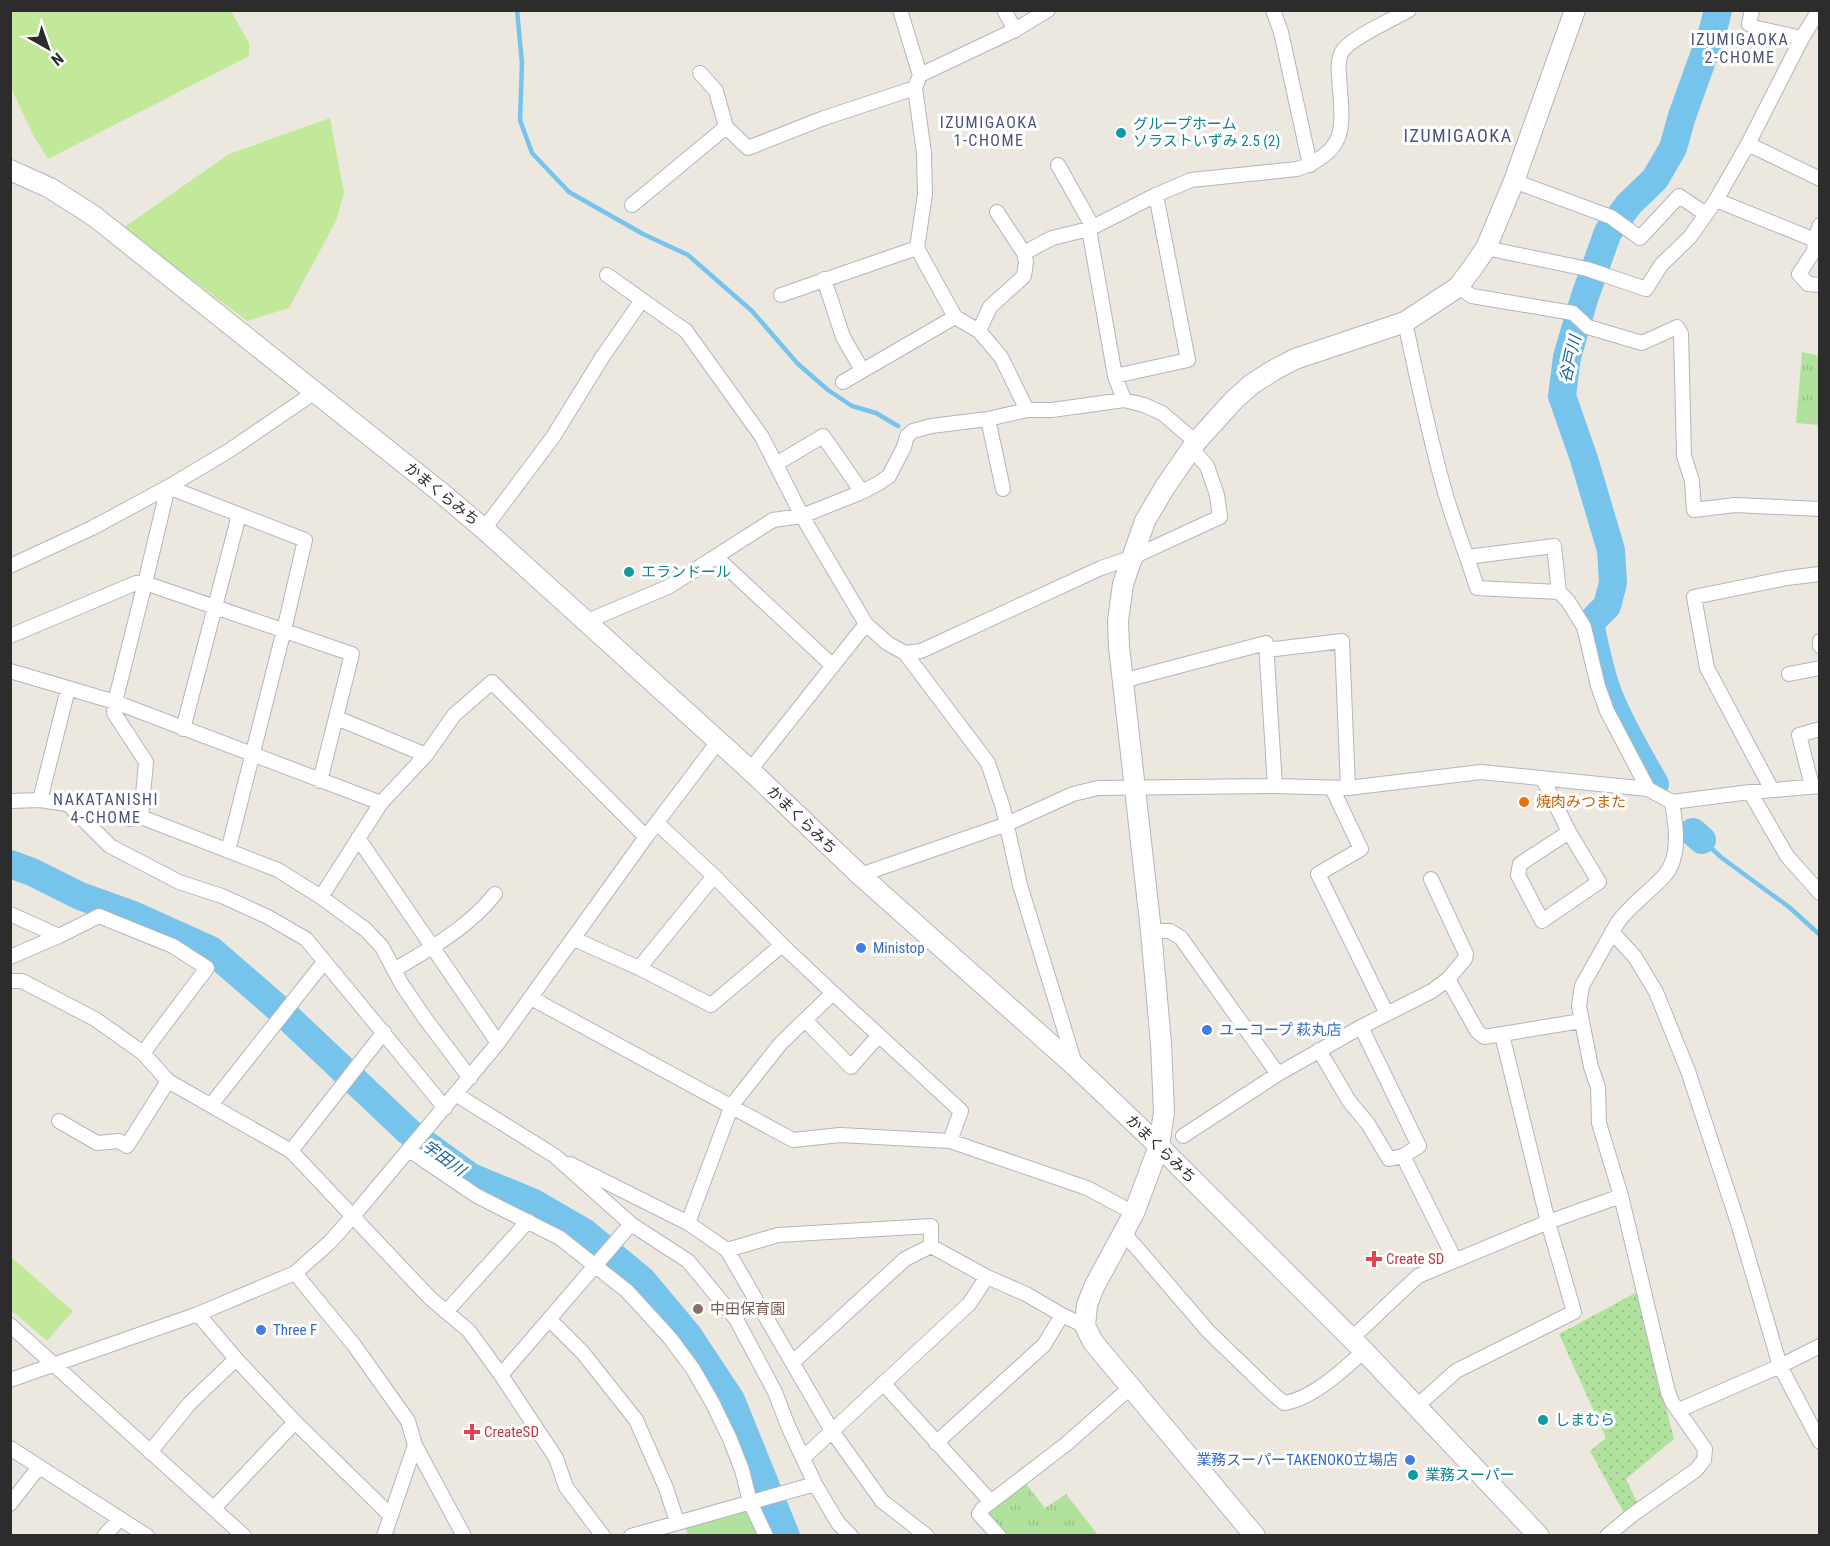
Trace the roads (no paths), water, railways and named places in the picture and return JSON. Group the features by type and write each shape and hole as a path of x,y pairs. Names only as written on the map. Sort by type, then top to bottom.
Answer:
{"main road":[{"path":"1246,1532 1093,1342 1085,1326 1087,1305 1094,1287 1134,1213 1159,1146 1165,1096 1151,931 1122,681 1118,621 1123,584 1145,521 1165,487 1194,445 1241,393 1274,370 1295,359 1405,321 1458,287 1486,248 1514,181 1575,10"},
{"name":"かまくらみち","path":"10,170 50,188 94,216 484,529 750,770 860,875 1075,1066 1159,1146 1357,1345 1539,1536"}],"street":[{"path":"900,10 918,81 924,153 925,194 917,248 955,317 979,331 1001,357 1027,410"},
{"path":"1004,10 1015,30"},
{"path":"700,73 716,91 726,127 748,148 918,81 1048,10"},
{"path":"1273,10 1281,32 1310,165"},
{"path":"1024,253 1052,238 1089,229 1191,180 1297,169 1310,165 1330,150 1340,132 1342,120 1338,64 1343,49 1409,10"},
{"path":"1752,10 1749,24 1757,28 1810,32"},
{"path":"1486,248 1593,271 1646,289 1661,265 1690,237 1716,200 1810,32 1819,10"},
{"path":"632,206 726,127"},
{"path":"1748,144 1820,179"},
{"path":"1058,165 1090,222 1089,229 1115,376 1124,400"},
{"path":"1514,181 1614,220 1640,238 1679,196 1706,214"},
{"path":"1115,376 1188,360 1156,195"},
{"path":"1716,200 1815,240"},
{"path":"979,331 990,307 1024,276 1026,262 1024,253 997,212"},
{"path":"1820,225 1814,252 1799,274 1808,284 1820,285"},
{"path":"781,295 917,248"},
{"path":"607,275 686,331 762,437 802,516 866,624 887,643 905,653 988,763 1007,824 1020,885 1075,1066"},
{"path":"824,279 843,337 861,370"},
{"path":"1458,287 1472,296 1573,313 1588,327 1642,344 1677,327 1681,333 1684,456 1692,481 1694,510 1736,505 1820,509"},
{"path":"484,529 553,437 603,356 642,300"},
{"path":"843,382 955,317"},
{"path":"1405,321 1444,492 1477,588 1559,592"},
{"path":"10,566 92,528 168,487 230,450 315,392"},
{"path":"585,622 668,587 773,520 802,516 879,483 888,476 904,447 907,436 913,431 1027,410 1052,410 1124,400 1162,413 1194,445 1208,466 1217,495 1220,517 1131,558 1101,568 921,651 905,653"},
{"path":"988,419 1003,489"},
{"path":"776,464 823,436 862,492"},
{"path":"168,487 305,540 228,851"},
{"path":"141,817 146,762 114,713 168,487"},
{"path":"183,729 239,514"},
{"path":"1467,556 1554,546 1559,592 1568,601 1584,627 1598,686 1607,711 1648,789"},
{"path":"716,557 832,666"},
{"path":"1772,790 1707,668 1694,597 1787,578 1820,574"},
{"path":"10,636 136,583 146,583 352,654 320,781"},
{"path":"750,770 866,624"},
{"path":"1267,650 1342,641 1348,788"},
{"path":"1820,641 1820,646"},
{"path":"1122,681 1266,643 1275,786"},
{"path":"1789,674 1820,668"},
{"path":"10,672 115,702 381,803"},
{"path":"321,897 381,803 426,755 454,715 492,682 646,837"},
{"path":"40,800 68,689"},
{"path":"337,718 426,755"},
{"path":"860,875 1007,824 1085,790 1135,787 1348,788 1481,772 1648,789 1672,802 1816,786 1799,735 1820,729"},
{"path":"10,1380 198,1314 295,1273 330,1242 457,1095 498,1043 717,742"},
{"path":"1543,779 1569,832 1599,882 1542,921 1518,875 1520,864 1569,832"},
{"path":"1332,788 1361,849 1318,874 1387,1014"},
{"path":"1749,792 1787,856 1820,893"},
{"path":"10,801 40,800 99,809 129,819 141,817 278,870 321,897 366,930 382,947 401,983 470,1078"},
{"path":"1607,1536 1632,1515 1696,1470 1704,1460 1705,1449 1672,1402 1668,1392 1621,1196 1599,1123 1598,1087 1579,1006 1580,991 1587,975 1624,913 1667,872 1673,857 1676,837 1672,802"},
{"path":"68,804 110,846 179,882 222,896 268,916 306,939 445,1108"},
{"path":"657,823 714,876 782,945 961,1111 950,1141"},
{"path":"358,838 498,1043"},
{"path":"639,968 714,876"},
{"path":"1183,1136 1278,1074 1361,1027 1432,991 1448,979 1465,959 1466,954 1431,879"},
{"path":"394,970 464,926 483,910 495,894"},
{"path":"10,914 59,936"},
{"path":"10,957 99,916 173,946 207,968 143,1053"},
{"path":"1151,931 1170,931 1181,938 1278,1074"},
{"path":"1612,932 1635,957 1656,992 1688,1071 1738,1223 1780,1366 1820,1442"},
{"path":"574,939 639,968 711,1005 782,945"},
{"path":"211,1105 324,962"},
{"path":"1448,979 1480,1035 1485,1037 1581,1021"},
{"path":"10,981 22,981 95,1019 143,1053 168,1081 291,1151 354,1215 430,1298 469,1331 556,1458 566,1487 603,1536"},
{"path":"688,1223 732,1105 781,1043 833,993"},
{"path":"531,998 793,1140 840,1135 950,1141 1088,1188 1134,1213"},
{"path":"805,1020 851,1067 879,1035"},
{"path":"1319,1050 1348,1101 1368,1124 1389,1159 1402,1156 1419,1146 1361,1027"},
{"path":"291,1151 384,1032"},
{"path":"1416,1407 1456,1371 1574,1312 1548,1222 1502,1035"},
{"path":"59,1121 97,1143 119,1141 127,1146 168,1081"},
{"path":"457,1095 555,1156 688,1223 727,1250 832,1431 882,1501 927,1536"},
{"path":"409,1150 477,1196 560,1238 627,1291 670,1338 693,1369 712,1402 730,1439 742,1470 750,1502 766,1536"},
{"path":"555,1156 631,1224 688,1261 736,1319 775,1392 815,1485 838,1523 852,1536"},
{"path":"1402,1156 1455,1260"},
{"path":"1124,1233 1208,1331 1284,1402 1296,1401 1332,1379 1357,1345 1418,1276 1548,1222 1621,1196"},
{"path":"446,1312 528,1221"},
{"path":"501,1376 631,1224"},
{"path":"727,1250 778,1235 931,1226 931,1246"},
{"path":"931,1246 1085,1326"},
{"path":"793,1362 905,1259 931,1246"},
{"path":"295,1273 354,1345 408,1420 415,1445 464,1536"},
{"path":"803,1458 969,1304 987,1277"},
{"path":"198,1314 295,1422 390,1515"},
{"path":"936,1443 1044,1345 1062,1316"},
{"path":"549,1319 583,1353 636,1420 666,1488 677,1522"},
{"path":"10,1325 244,1536"},
{"path":"1679,1410 1820,1346"},
{"path":"150,1452 190,1403 236,1359"},
{"path":"883,1383 991,1502"},
{"path":"999,1536 979,1514 991,1502 1065,1445 1130,1388"},
{"path":"214,1508 295,1422"},
{"path":"384,1536 415,1445"},
{"path":"10,1448 147,1536"},
{"path":"10,1504 39,1467"},
{"path":"631,1536 815,1485"},
{"path":"104,1536 120,1519"}],"waterway":[{"path":"517,10 522,63 520,120 532,153 569,192 643,234 688,255 752,311 798,364 828,390 852,406 876,413 898,426"},
{"name":"谷戸川","path":"1655,784 1630,741 1614,707 1598,660 1590,623 1607,606 1613,583 1611,550 1584,459 1562,396 1567,357 1585,296 1608,232 1629,204 1655,179 1673,148 1718,10"},
{"name":"谷戸川","path":"1693,832 1702,840"},
{"path":"1702,840 1722,858 1789,907 1820,935"},
{"name":"宇田川","path":"10,864 32,872 80,896 133,915 211,950 279,1009 409,1132 471,1177 534,1203 584,1232 642,1280 688,1335 731,1400 786,1536"}],"place":[{"name":"グループホーム ソラストいずみ 2.5 (2)","path":"1121,133"},
{"name":"エランドール","path":"629,572"},
{"name":"焼肉みつまた","path":"1524,802"},
{"name":"Ministop","path":"861,948"},
{"name":"ユーコープ 萩丸店","path":"1207,1030"},
{"name":"Create SD","path":"1374,1259"},
{"name":"中田保育園","path":"698,1309"},
{"name":"Three F","path":"261,1330"},
{"name":"しまむら","path":"1543,1420"},
{"name":"CreateSD","path":"472,1432"},
{"name":"業務スーパーTAKENOKO立場店","path":"1410,1460"},
{"name":"業務スーパー","path":"1413,1475"}],"district":[{"name":"IZUMIGAOKA 2-CHOME","path":"1740,48"},
{"name":"IZUMIGAOKA 1-CHOME","path":"989,131"},
{"name":"IZUMIGAOKA","path":"1458,135"},
{"name":"NAKATANISHI 4-CHOME","path":"106,808"}]}
